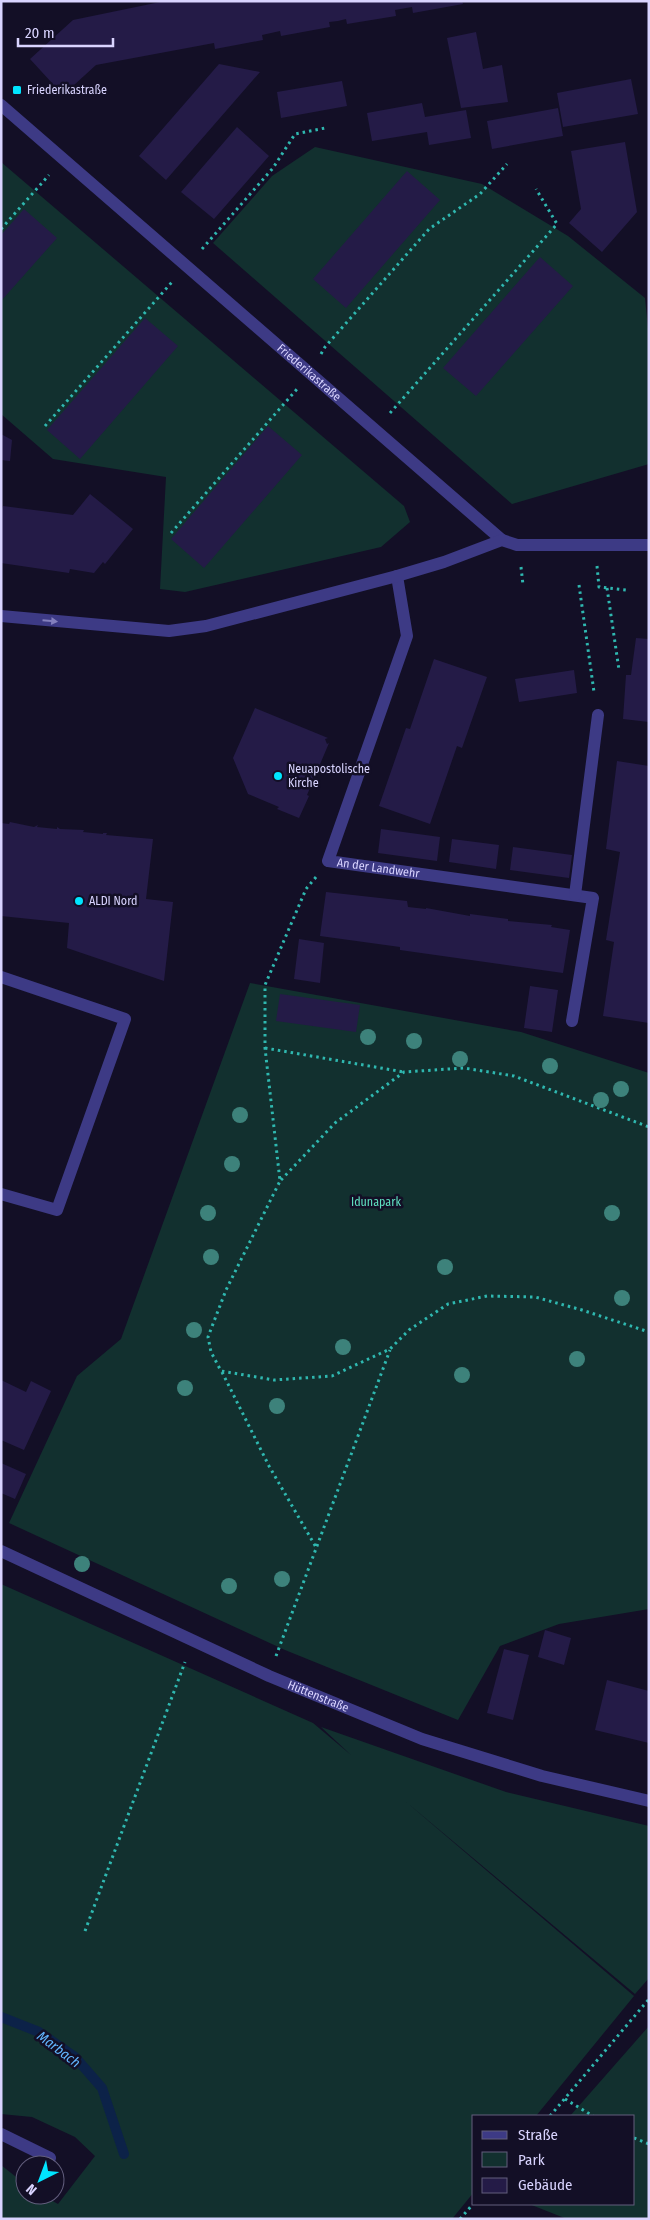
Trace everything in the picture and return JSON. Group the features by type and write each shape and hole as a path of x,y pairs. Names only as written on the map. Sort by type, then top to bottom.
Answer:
{"street":[{"name":"Friederikastraße","path":"1,105 502,540"},
{"path":"1,616 170,631 206,626 397,576 444,562 502,540 517,544 649,545"},
{"name":"An der Landwehr","path":"397,576 407,636 328,861 593,898 572,1021"},
{"path":"575,895 598,715"},
{"path":"1,977 125,1019 57,1210 1,1194"},
{"name":"Hüttenstraße","path":"1,1551 269,1676 422,1739 542,1776 649,1801"},
{"path":"1,2134 44,2155"}],"path":[{"path":"45,426 273,168 295,134 325,128"},
{"path":"1,229 63,159"},
{"path":"171,533 311,374 325,347 429,229 480,194 507,164"},
{"path":"375,430 556,224 536,189"},
{"path":"520,565 523,585"},
{"path":"579,585 598,715"},
{"path":"599,587 626,590"},
{"path":"607,588 620,670"},
{"path":"280,1181 265,1048 266,985 306,889 328,861"},
{"path":"265,1048 404,1072 464,1068 514,1076 649,1127"},
{"path":"317,1549 269,1466 211,1352 208,1337 226,1290 280,1181 335,1123 404,1072"},
{"path":"221,1371 274,1380 332,1376 390,1349 409,1330 448,1304 487,1296 536,1297 649,1332"},
{"path":"269,1676 390,1349"},
{"path":"85,1931 193,1640"},
{"path":"551,2115 649,1999"},
{"path":"565,2099 591,2115"},
{"path":"635,2138 649,2144"},
{"path":"460,2219 472,2205"}],"green space":[{"path":"315,147 482,184 568,236 645,298 649,338 649,464 512,504 213,243 272,176"},
{"path":"1,162 404,506 410,522 381,547 185,592 160,589 166,477 53,459 1,414"},
{"name":"Idunapark","path":"250,983 521,1032 649,1073 649,1609 559,1624 500,1646 458,1720 285,1650 9,1523 77,1376 121,1339"},
{"path":"1,1584 313,1723 351,1755 321,1727 506,1792 649,1826 649,1978 635,1994 405,1801 634,1996 537,2115 472,2115 472,2194 452,2219 1,2219 1,2165 15,2176 15,2205 65,2205 65,2195 95,2156 75,2137 32,2117 1,2114"},
{"path":"649,2026 649,2219 567,2219 532,2205 635,2205 635,2115 571,2115"}],"building":[{"path":"165,1 462,1 463,4 413,13 412,7 395,10 396,16 347,24 346,19 329,22 330,27 281,36 280,31 262,35 263,40 215,49 214,43 96,65 63,95 30,59 73,20"},
{"path":"476,32 483,69 502,65 508,102 461,108 447,38"},
{"path":"219,64 260,72 166,180 139,156"},
{"path":"631,79 638,114 563,127 557,93"},
{"path":"342,81 347,106 281,118 277,92"},
{"path":"422,103 425,117 466,110 471,138 429,145 427,132 372,141 367,113"},
{"path":"558,108 563,136 492,149 487,121"},
{"path":"237,127 269,156 214,219 181,192"},
{"path":"625,142 637,212 602,252 569,223 581,209 571,151"},
{"path":"407,171 440,200 346,308 313,279"},
{"path":"24,209 57,238 1,301 1,235"},
{"path":"540,257 573,286 476,396 443,368"},
{"path":"145,318 178,346 80,459 47,430"},
{"path":"268,426 302,455 204,568 171,539"},
{"path":"1,434 12,440 10,461 1,460"},
{"path":"90,494 133,529 105,564 103,562 94,573 70,569 69,573 1,563 1,512 3,506 73,515"},
{"path":"636,638 649,639 649,722 623,719 626,675 631,675"},
{"path":"434,659 487,677 462,748 457,746 430,824 379,806 406,728 410,729"},
{"path":"574,670 577,693 519,702 515,679"},
{"name":"Neuapostolische Kirche","path":"255,708 328,738 325,739 327,744 329,743 299,818 248,794 233,758"},
{"path":"617,761 649,766 649,1023 603,1016 614,942 606,940 620,852 606,849"},
{"name":"ALDI Nord","path":"10,822 34,827 38,825 37,827 57,829 57,827 60,829 84,830 83,832 107,833 106,835 153,839 146,899 173,902 164,981 67,948 69,923 1,916 1,823 9,824"},
{"path":"381,829 440,837 437,861 378,853"},
{"path":"452,839 499,845 496,869 449,862"},
{"path":"513,847 572,855 569,878 510,870"},
{"path":"326,892 407,901 408,907 552,925 551,927 570,930 563,973 400,950 400,947 320,936"},
{"path":"299,939 324,943 320,983 294,979"},
{"path":"530,986 558,990 552,1032 524,1028"},
{"path":"280,994 360,1005 356,1032 276,1021"},
{"path":"1,1380 26,1392 31,1381 51,1391 24,1450 1,1440"},
{"path":"1,1463 26,1474 15,1499 1,1493"},
{"path":"545,1630 571,1638 564,1665 538,1657"},
{"path":"504,1649 529,1655 513,1720 487,1713"},
{"path":"607,1680 649,1691 649,1743 595,1730"}],"waterway":[{"name":"Marbach","path":"1,2017 39,2032 75,2057 102,2088 124,2154"}],"place":[{"name":"Friederikastraße","path":"17,90"},
{"name":"Neuapostolische Kirche","path":"278,776"},
{"name":"ALDI Nord","path":"79,901"}]}
